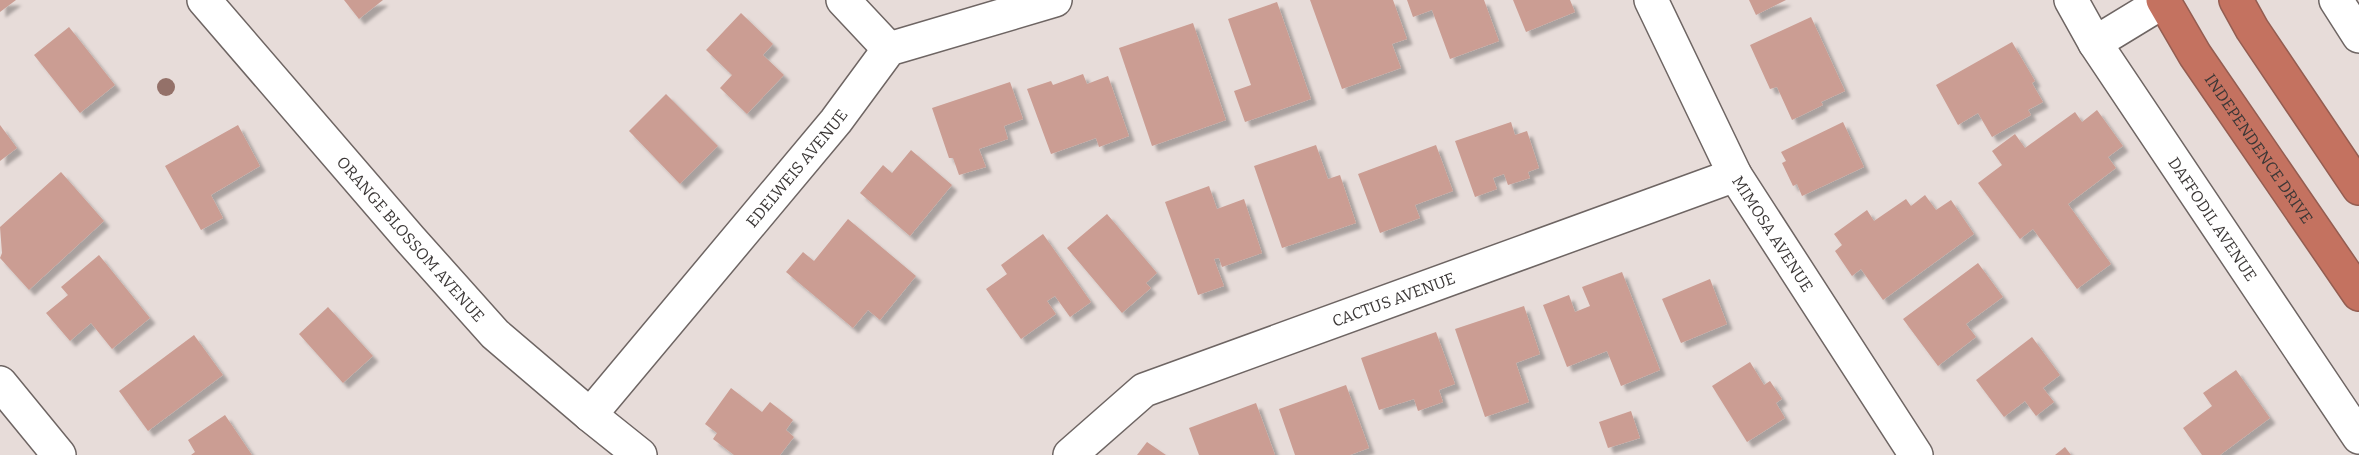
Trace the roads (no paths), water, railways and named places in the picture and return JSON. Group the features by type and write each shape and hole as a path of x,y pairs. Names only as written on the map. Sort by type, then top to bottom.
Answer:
{"highway":[{"name":"INDEPENDENCE DRIVE","path":"2163,0 2195,55 2359,294"},
{"path":"2236,0 2252,29 2359,188"}],"street":[{"name":"ORANGE BLOSSOM AVENUE","path":"204,0 495,334 640,455"},
{"path":"843,0 889,49 1055,0"},
{"name":"MIMOSA AVENUE","path":"1651,0 1735,175 1916,455"},
{"name":"DAFFODIL AVENUE","path":"2071,0 2094,43 2359,436"},
{"path":"2094,43 2163,0"},
{"path":"2336,0 2359,36"},
{"name":"EDELWEIS AVENUE","path":"590,415 836,121 889,49"},
{"name":"CACTUS AVENUE","path":"1070,455 1144,390 1735,175"},
{"path":"0,383 59,455"}]}
